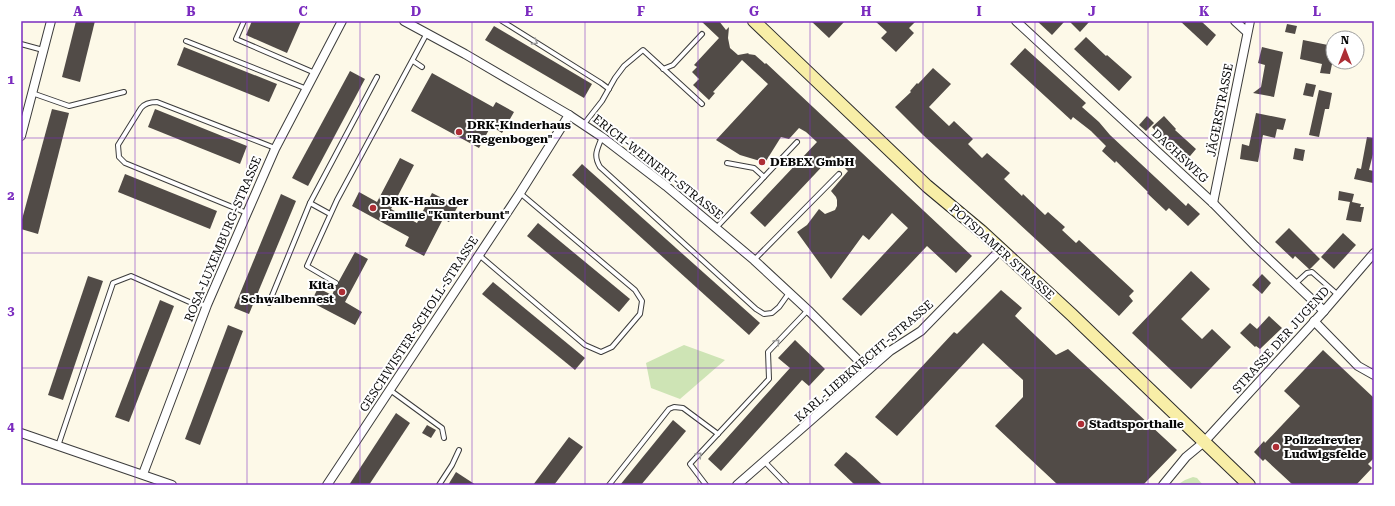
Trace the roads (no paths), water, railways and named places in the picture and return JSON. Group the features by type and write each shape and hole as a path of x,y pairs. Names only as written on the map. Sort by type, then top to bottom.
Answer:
{"main road":[{"name":"POTSDAMER STRASSE","path":"754,21 927,186 1001,249 1071,314 1249,485"}],"street":[{"path":"21,136 23,122 51,21"},
{"name":"ROSA-LUXEMBURG-STRASSE","path":"143,474 207,305 275,149 342,21"},
{"name":"ERICH-WEINERT-STRASSE","path":"404,21 569,115 602,137 666,186 754,260 808,310 868,370"},
{"name":"DACHSWEG","path":"1016,21 1213,203 1324,311"},
{"path":"1235,21 1247,32"},
{"name":"JÄGERSTRASSE","path":"1213,203 1250,21"},
{"name":"GESCHWISTER-SCHOLL-STRASSE","path":"327,485 520,193 569,115"},
{"name":"KARL-LIEBKNECHT-STRASSE","path":"737,485 890,351 921,331 1001,249"},
{"name":"STRASSE DER JUGEND","path":"1162,485 1186,457 1204,442 1324,311 1374,253"},
{"path":"1314,321 1358,366 1374,375"},
{"path":"21,433 172,485"}],"lane":[{"path":"244,21 236,39 315,73"},
{"path":"502,21 601,82 609,89"},
{"path":"336,283 307,266 330,214 427,33"},
{"path":"663,69 673,66 702,34"},
{"path":"186,41 307,89"},
{"path":"21,44 44,50"},
{"path":"584,124 602,101 615,78 624,66 643,50 702,104"},
{"path":"412,60 422,67"},
{"path":"269,303 310,203 377,77"},
{"path":"32,93 69,106 124,92"},
{"path":"247,213 125,164 119,157 118,145 141,108 148,103 157,102 275,149"},
{"path":"602,137 595,159 600,167 756,309 764,314 772,313 790,293"},
{"path":"716,228 797,142"},
{"path":"727,163 754,168 764,177"},
{"path":"754,260 839,174"},
{"path":"478,255 585,345 601,352 612,347 640,314 642,302 635,290 520,193"},
{"path":"310,203 330,214"},
{"path":"1295,284 1307,272 1312,272 1338,295"},
{"path":"58,446 113,283 131,276 194,304 207,305"},
{"path":"706,485 690,464 769,379 768,352 808,310"},
{"path":"390,390 442,428 444,438"},
{"path":"609,485 668,409 674,407 683,408 718,434"},
{"path":"439,485 452,465 459,450"},
{"path":"764,461 787,485"}],"place":[{"name":"DRK-Kinderhaus \"Regenbogen\"","path":"459,132"},
{"name":"DEBEX GmbH","path":"762,162"},
{"name":"DRK-Haus der Familie \"Kunterbunt\"","path":"373,208"},
{"name":"Kita Schwalbennest","path":"342,292"},
{"name":"Stadtsporthalle","path":"1081,424"},
{"name":"Polizeirevier Ludwigsfelde","path":"1276,447"}]}
